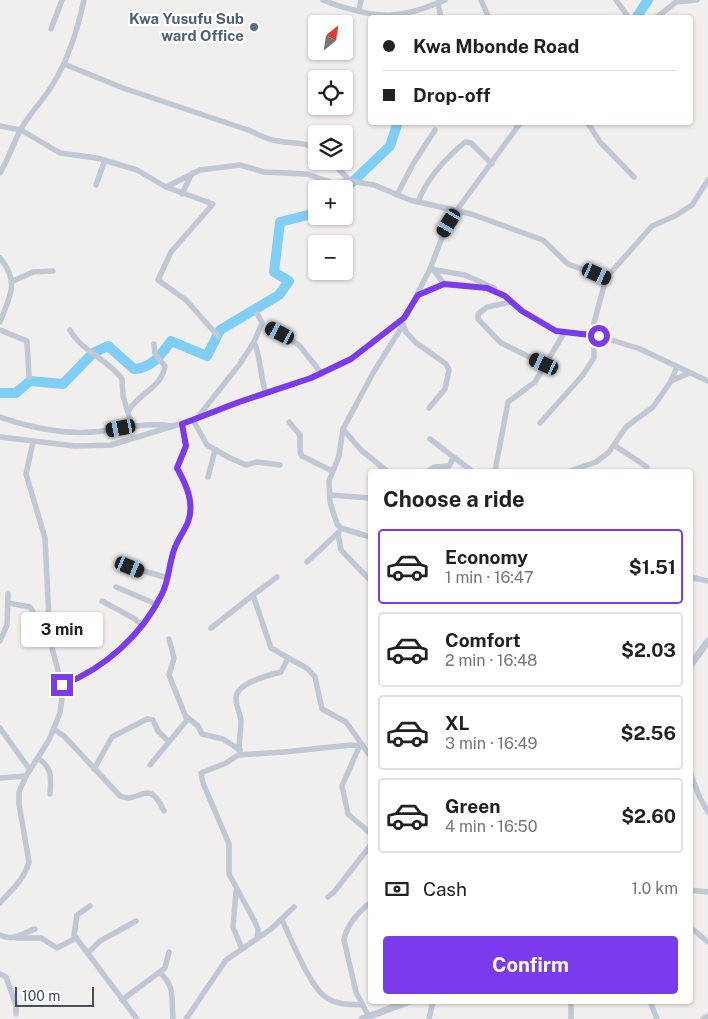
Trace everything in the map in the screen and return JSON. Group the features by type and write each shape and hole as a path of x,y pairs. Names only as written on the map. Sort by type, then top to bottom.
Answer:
{"street":[{"path":"51,29 62,0"},
{"path":"0,173 21,130 64,64 77,30 84,0"},
{"path":"323,0 386,15"},
{"path":"359,10 361,0"},
{"path":"395,15 445,0"},
{"path":"481,0 488,15"},
{"path":"616,0 627,15"},
{"path":"660,15 676,2 697,0"},
{"path":"438,3 440,15"},
{"path":"64,64 123,88 267,138 308,146"},
{"path":"368,578 340,550 340,531 334,519 328,481 339,456 343,429 418,295 431,269 444,232 457,210 520,125"},
{"path":"589,125 600,142 634,176"},
{"path":"0,126 21,130 60,153 105,160 137,170 166,187 213,204 172,252 158,280 186,300 218,336"},
{"path":"397,195 413,164 435,130"},
{"path":"418,202 423,190 443,162 465,142 471,142 492,164"},
{"path":"96,185 105,160"},
{"path":"166,187 200,170 240,165 264,172 307,174 324,180"},
{"path":"340,170 349,180"},
{"path":"182,194 192,173"},
{"path":"540,424 593,360 593,335 602,287 606,278 652,226 675,216 692,205 708,180"},
{"path":"353,182 374,185 418,202 457,210 546,242 568,264 606,278"},
{"path":"0,258 8,269 13,281 0,322"},
{"path":"431,269 444,284"},
{"path":"431,269 474,278 488,284 511,302 556,331 593,335 640,348 708,381"},
{"path":"13,281 33,272 53,271"},
{"path":"418,295 444,284 474,285 505,296"},
{"path":"511,302 482,309 478,314 478,319 501,343 544,364"},
{"path":"195,419 254,342 262,323 257,313"},
{"path":"0,437 75,446 111,445 182,424 322,374 351,359 402,322"},
{"path":"402,322 415,342 446,364 449,370 445,389 429,408"},
{"path":"268,327 298,345 313,359 322,374"},
{"path":"0,330 28,341 29,377"},
{"path":"70,330 82,346 90,350 122,379 123,396 129,410 132,426"},
{"path":"495,469 508,402 536,382 544,364 564,333"},
{"path":"254,342 257,350 260,378 266,393"},
{"path":"129,410 136,398 155,388 164,373 165,366 155,354 154,344"},
{"path":"576,469 596,462 614,446 626,427 653,407 672,381 678,367"},
{"path":"672,381 690,373"},
{"path":"0,416 49,431 65,433 102,431 155,423 173,426"},
{"path":"195,419 207,445 215,450 246,465 257,462 280,465"},
{"path":"289,422 300,435 300,452 302,456 332,471"},
{"path":"62,685 91,672 144,626 168,578 173,552 188,522 191,507 187,488 177,468 186,446 182,424"},
{"path":"343,429 360,450 384,469"},
{"path":"430,439 469,469"},
{"path":"0,903 22,878 29,862 19,804 19,792 26,776 54,729 60,713 62,685 50,641 46,538 26,474 33,442"},
{"path":"614,446 647,467"},
{"path":"208,477 215,450"},
{"path":"431,469 448,466 454,457"},
{"path":"330,495 368,498"},
{"path":"340,531 368,537"},
{"path":"308,562 340,531"},
{"path":"130,567 168,578"},
{"path":"211,628 277,577"},
{"path":"693,577 708,581"},
{"path":"116,586 156,604"},
{"path":"0,641 7,625 8,594"},
{"path":"253,595 271,648 308,669 315,677 322,709 346,722 360,746 368,754"},
{"path":"102,601 144,626"},
{"path":"8,603 30,607 41,625 43,634 50,641"},
{"path":"168,639 174,658 170,675 187,717 198,726 202,734 223,739 246,754"},
{"path":"693,662 708,641"},
{"path":"239,750 241,721 236,699 237,694 244,685 268,674 281,672 288,658"},
{"path":"150,765 168,741 185,723 187,717"},
{"path":"94,769 112,737 147,718 153,720 158,731 168,741"},
{"path":"0,728 30,770"},
{"path":"54,729 64,736 120,796 128,798 141,794 154,794 164,811"},
{"path":"257,939 258,929 230,874 229,844 200,776 206,770 226,763 238,755 360,746"},
{"path":"360,746 342,786 348,814 368,831"},
{"path":"38,758 46,764 51,772 50,794"},
{"path":"0,778 26,776"},
{"path":"693,780 708,812"},
{"path":"328,896 334,892 368,849"},
{"path":"236,889 234,926 242,949"},
{"path":"693,890 708,892"},
{"path":"368,905 345,932 344,940 356,992 366,1018 402,1004"},
{"path":"90,906 76,915 73,932 137,1019"},
{"path":"186,1019 220,968 242,949 282,920 294,907"},
{"path":"282,920 294,948 320,992 338,1004 361,1005"},
{"path":"88,953 100,941 136,921"},
{"path":"17,938 34,929"},
{"path":"693,930 708,942"},
{"path":"0,935 9,939 41,938 56,948 76,938"},
{"path":"122,1000 165,968 168,952"},
{"path":"160,973 166,978 172,989 173,1019"},
{"path":"0,974 6,977 16,1005 16,1014"},
{"path":"429,1019 433,1004"},
{"path":"570,1004 571,1019"},
{"path":"651,1004 657,1019"},
{"path":"703,1019 708,1016"}],"waterway":[{"path":"638,15 648,0"},
{"path":"353,181 390,146 397,125"},
{"path":"0,393 16,393 30,381 63,384 93,353 108,346 134,369 151,363 160,356 171,341 207,356 220,330 279,295 289,281 274,272 280,222 308,215"}],"place":[{"name":"Kwa Yusufu Sub ward Office","path":"254,27"}],"route":[{"path":"62,685 91,672 130,640 142,629 162,594 168,578 176,542 188,522 191,507 187,488 177,468 177,463 186,446 182,424 239,402 322,374 351,359 404,318 418,295 444,284 464,284 487,288 505,296 522,311 556,331 599,336"}]}
